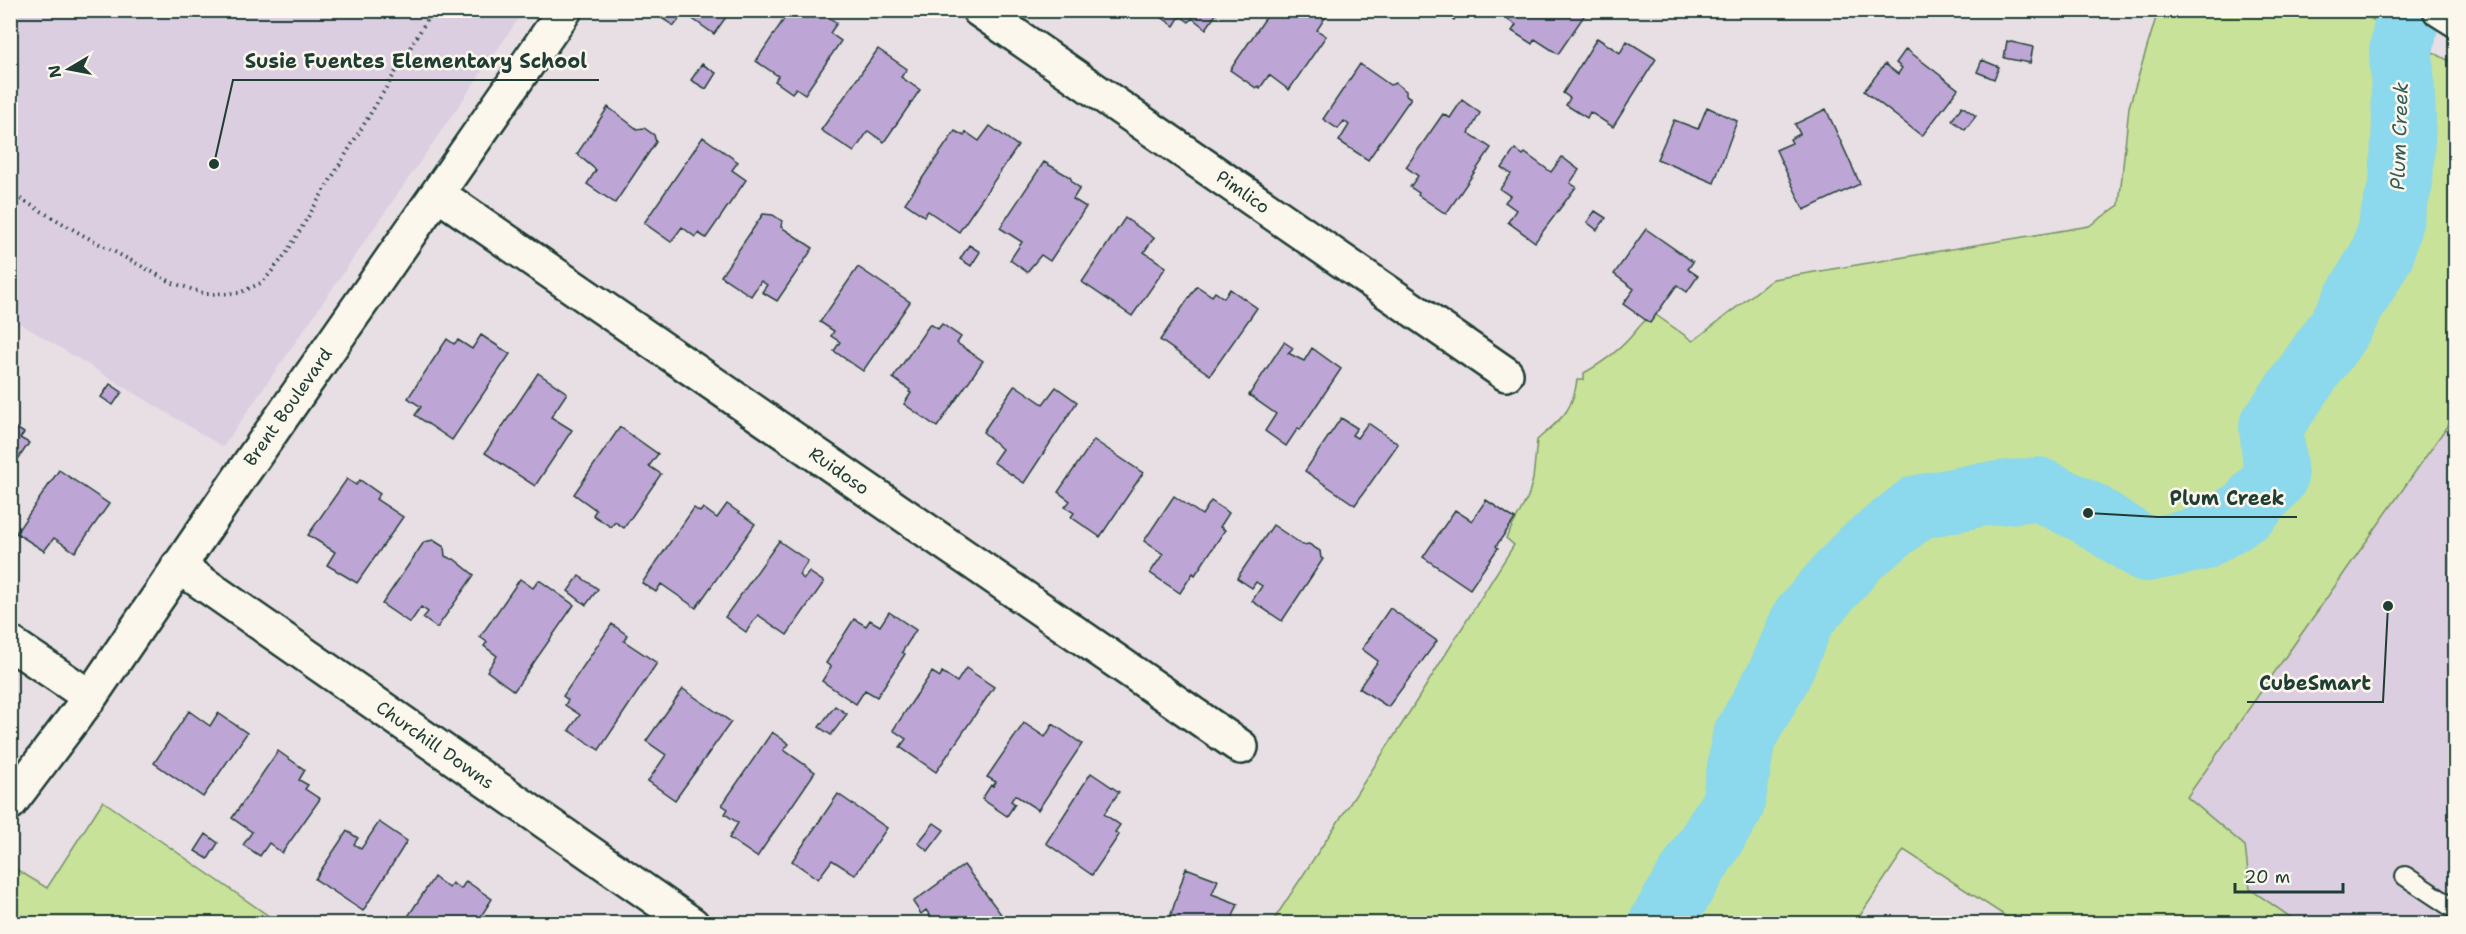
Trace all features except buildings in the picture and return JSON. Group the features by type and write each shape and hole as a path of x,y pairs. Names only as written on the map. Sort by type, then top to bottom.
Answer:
{"street":[{"name":"Brent Boulevard","path":"10,803 90,697 178,566 565,10"},
{"name":"Pimlico","path":"979,10 1506,374"},
{"name":"Ruidoso","path":"438,194 1241,747"},
{"name":"Churchill Downs","path":"178,566 692,924"},
{"path":"10,643 90,697"}],"lane":[{"path":"2405,876 2456,910"}],"path":[{"path":"10,193 173,283 206,294 239,293 263,282 285,255 433,10"}],"shaded area":[{"path":"10,11 524,11 223,447 11,318"},
{"path":"2455,415 2455,923 2299,923 2250,889 2245,846 2187,797"}],"green space":[{"path":"2158,11 2357,11 2456,66 2455,415 2187,797 2245,846 2250,889 2299,923 2016,923 1904,850 1855,923 1271,924 1402,724 1514,545 1506,538 1528,497 1533,479 1537,440 1564,415 1572,401 1577,380 1584,380 1584,373 1617,350 1649,318 1656,315 1693,341 1773,279 2089,226 2119,205 2129,107"},
{"path":"103,801 279,923 11,923 11,866 47,888"}],"waterway":[{"name":"Plum Creek","path":"1660,924 1733,804 1744,737 1779,675 1803,618 1859,554 1918,507 1979,495 2038,489 2088,513 2146,550 2201,539 2249,509 2276,477 2271,426 2338,330 2382,254 2401,183 2404,119 2401,51 2409,10"}],"place":[{"name":"Susie Fuentes Elementary School","path":"214,164"},
{"name":"Plum Creek","path":"2088,513"},
{"name":"CubeSmart","path":"2388,606"}]}
